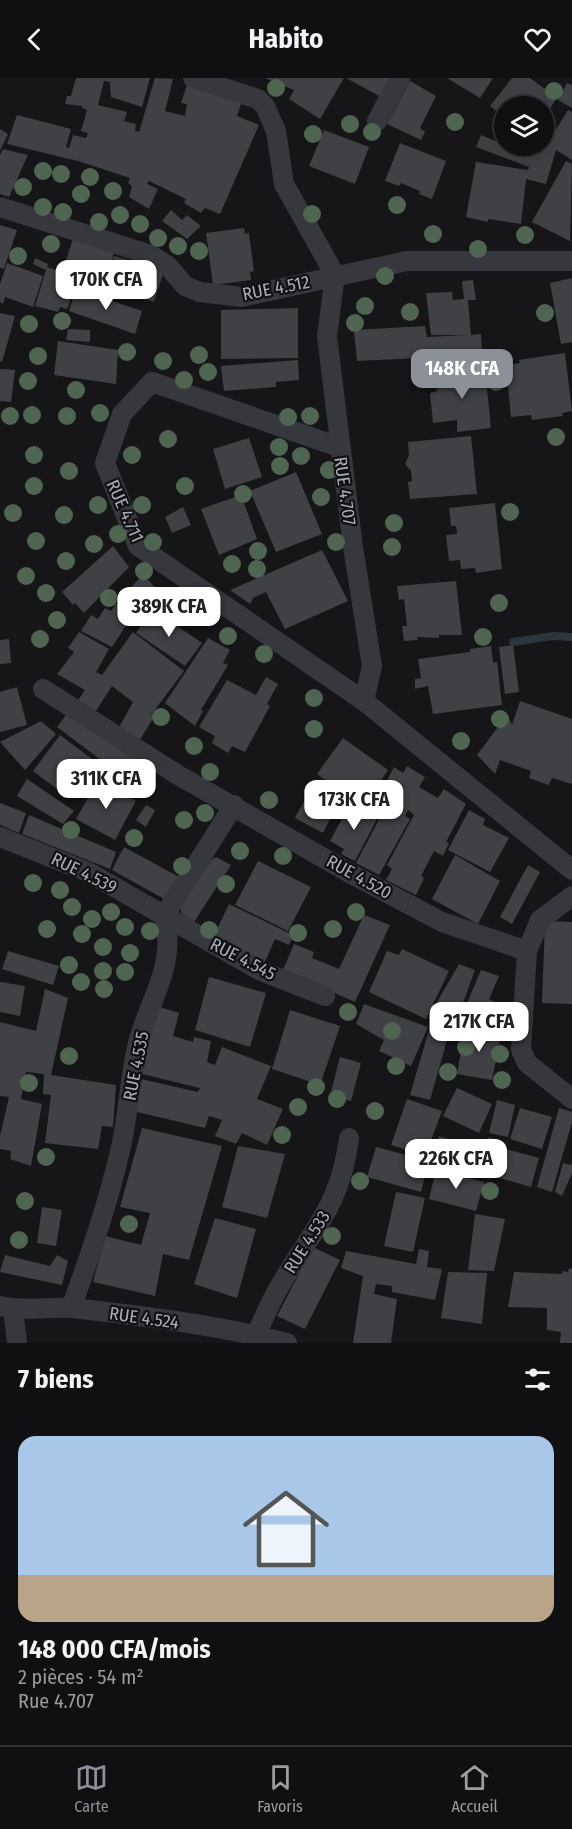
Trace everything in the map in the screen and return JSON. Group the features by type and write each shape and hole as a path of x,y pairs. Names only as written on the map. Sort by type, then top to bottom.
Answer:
{"street":[{"path":"193,78 258,99 266,106 276,131 284,184 334,275"},
{"path":"377,121 400,78"},
{"name":"RUE 4.512","path":"0,207 151,255 168,266 185,286 200,292 241,297 407,261 572,261"},
{"name":"RUE 4.707","path":"334,275 327,336 339,447 372,666 364,701"},
{"name":"RUE 4.711","path":"339,447 152,382 122,414 105,463 138,546 364,701"},
{"name":"RUE 4.520","path":"43,689 178,775 355,876 442,922 527,951"},
{"path":"364,701 572,870"},
{"path":"164,916 234,805"},
{"name":"RUE 4.539","path":"0,837 88,872 164,916"},
{"path":"572,896 540,920 527,951 521,1050 526,1063 572,1100"},
{"name":"RUE 4.545","path":"164,916 261,971 325,996"},
{"name":"RUE 4.535","path":"70,1308 116,1163 138,1045 163,980 169,935 164,916"},
{"name":"RUE 4.533","path":"256,1339 280,1285 323,1219 338,1191 346,1163 349,1138"},
{"path":"7,1308 17,1343"},
{"name":"RUE 4.524","path":"7,1308 70,1308 287,1343"}],"building":[{"path":"76,78 150,78 142,107 111,97 110,82 104,81 98,105 127,112 124,121 136,124 135,131 139,132 155,78 173,79 165,111 185,116 187,104 181,103 187,85 242,101 237,116 259,125 220,214 205,208 201,213 184,203 186,199 149,181 147,184 158,189 149,209 129,197 132,186 128,183 130,178 78,161 7,144 17,115 71,129 66,147 69,148 73,135 86,138 88,133 81,131 87,110 82,106 65,104 67,96 71,96"},
{"path":"265,78 344,78 320,119 289,99 294,90"},
{"path":"346,78 393,78 383,98"},
{"path":"447,78 493,78 480,98"},
{"path":"512,78 530,78 557,98 554,102 554,96 498,96"},
{"path":"410,81 436,96 420,128 425,132 421,140 387,124"},
{"path":"567,83 572,85 572,108 558,100"},
{"path":"568,110 572,112 572,160 556,150 546,184 526,179 521,224 488,219 488,222 466,217 476,162 528,170 529,167 500,156 554,156 554,133"},
{"path":"0,129 8,134 0,151"},
{"path":"324,130 369,147 355,184 309,166"},
{"path":"481,135 494,140 494,154 476,147"},
{"path":"400,143 446,161 432,199 401,183 399,186 385,181"},
{"path":"3,149 28,155 9,197 0,194 0,155"},
{"path":"566,161 572,164 570,241 532,222"},
{"path":"171,210 182,220 187,215 201,226 187,239 162,221"},
{"path":"0,225 17,230 4,269 0,268"},
{"path":"244,228 245,234 249,233 254,271 250,272 251,280 213,285 206,233"},
{"path":"73,238 114,250 111,268 114,256 164,271 154,302 101,286 104,276 66,261"},
{"path":"35,258 48,264 47,267 79,278 67,309 60,307 58,312 35,306 46,270 33,264"},
{"path":"7,263 43,276 33,307 5,297 3,304 0,302 0,284"},
{"path":"572,278 572,342 561,344 550,283"},
{"path":"473,280 476,300 468,300 471,335 481,334 482,356 420,361 419,358 357,361 354,330 425,326 427,337 467,335 431,335 426,293 452,292 453,300 464,299 462,281"},
{"path":"76,289 142,311 135,334 69,311"},
{"path":"298,308 298,358 221,359 221,310"},
{"path":"0,313 15,316 2,362 0,361"},
{"path":"68,329 90,330 90,342 66,340"},
{"path":"58,341 118,350 116,384 54,375"},
{"path":"565,353 572,411 562,413 563,416 532,420 531,415 511,417 506,365 520,363 519,360"},
{"path":"298,360 299,380 276,382 276,387 224,391 221,366"},
{"path":"0,369 15,370 11,402 0,401"},
{"path":"485,369 491,428 457,432 457,420 433,423 430,393 437,391 435,374"},
{"path":"471,436 477,494 410,499 408,482 412,481 411,471 405,464 409,455 408,442"},
{"path":"249,438 262,477 225,489 213,449"},
{"path":"296,472 322,534 276,552 250,491"},
{"path":"241,495 257,539 219,555 201,509"},
{"path":"495,503 502,569 476,573 475,568 461,569 460,560 449,561 446,535 457,534 456,526 451,526 449,508"},
{"path":"183,507 191,525 172,533 165,517"},
{"path":"113,546 129,567 84,613 75,603 73,605 62,592"},
{"path":"322,550 348,601 285,629 266,592 253,598 250,604 230,590"},
{"path":"143,575 156,588 142,601 144,603 141,609 133,615 112,647 81,631 91,615 98,619 105,608 111,611 123,595 130,601 135,594 129,589"},
{"path":"456,581 462,635 439,635 439,638 417,637 418,640 404,641 402,626 407,626 404,599 399,600 397,586"},
{"path":"152,609 202,643 185,666 136,633"},
{"path":"79,632 109,649 96,672 102,675 133,632 184,671 151,715 154,717 139,741 118,729 133,702 112,686 94,714 76,703 85,690 57,674 74,652 68,648"},
{"path":"208,638 230,650 223,663 228,665 201,710 203,711 195,726 165,703"},
{"path":"9,639 11,663 0,664 0,640"},
{"path":"513,645 519,692 505,694 499,647"},
{"path":"491,646 493,663 497,662 502,705 433,714 428,686 415,689 415,679 421,678 418,659 470,652 470,649"},
{"path":"266,677 278,684 267,704 270,706 245,752 232,746 228,753 212,743 215,736 199,727 227,680 256,695"},
{"path":"17,687 27,725 0,732 0,692"},
{"path":"520,701 572,719 572,784 552,778 549,785 529,778 531,771 500,760 495,774 477,755 507,715 512,725"},
{"path":"71,708 151,768 137,787 57,727"},
{"path":"41,721 56,734 25,770 0,742"},
{"path":"60,735 96,762 69,798 33,771"},
{"path":"343,738 388,770 363,807 317,774"},
{"path":"407,766 425,777 419,787 438,798 444,789 466,804 446,842 449,843 443,856 434,851 421,876 424,878 416,895 386,880 392,869 387,865 414,815 408,810 405,816 410,819 379,875 356,863 381,816 375,814 377,809 373,807 394,767 403,773"},
{"path":"27,779 74,811 63,824 17,796"},
{"path":"98,780 136,801 115,840 76,819"},
{"path":"313,784 341,798 323,833 295,818"},
{"path":"351,802 378,817 355,861 341,854 344,849 330,841"},
{"path":"0,803 26,813 19,833 0,825"},
{"path":"146,805 155,810 146,827 136,820"},
{"path":"469,810 485,819 483,825 509,838 490,872 448,850"},
{"path":"29,815 116,852 110,869 22,834"},
{"path":"124,847 179,877 166,900 112,870"},
{"path":"455,855 500,881 478,924 432,899"},
{"path":"216,857 231,865 194,922 181,913 180,907 212,859"},
{"path":"258,861 311,887 288,931 235,905"},
{"path":"528,865 540,872 512,924 500,917"},
{"path":"229,904 293,935 289,945 275,939 264,964 212,940"},
{"path":"364,915 390,925 355,1002 283,970 294,944 314,952 312,958 339,969"},
{"path":"545,921 572,922 572,1004 542,1003"},
{"path":"402,949 449,971 426,1019 369,992 387,951 399,955"},
{"path":"8,951 59,966 53,985 2,969"},
{"path":"459,964 475,970 460,1011 437,1002"},
{"path":"481,970 499,976 489,999 497,1003 493,1024 463,1013"},
{"path":"209,977 266,993 250,1047 195,1030"},
{"path":"0,982 25,986 20,1016 0,1012"},
{"path":"45,989 68,998 51,1075 116,1085 113,1127 102,1126 98,1149 45,1143 51,1095 43,1094 44,1074 26,1072 21,1099 42,1104 31,1166 10,1159 11,1151 0,1149 0,1136 9,1097 0,1096 0,1022 36,1031"},
{"path":"364,1004 428,1027 411,1066 379,1051 384,1040 356,1024"},
{"path":"436,1006 455,1012 430,1100 410,1095"},
{"path":"160,1007 179,1013 173,1036 193,1042 194,1037 211,1041 207,1062 215,1065 222,1047 271,1066 257,1099 283,1109 267,1145 242,1133 236,1144 215,1136 222,1120 209,1116 205,1128 133,1111 141,1079 198,1092 200,1088 142,1074 153,1021"},
{"path":"290,1010 340,1026 320,1085 272,1069"},
{"path":"466,1023 501,1035 492,1080 457,1074"},
{"path":"340,1057 361,1063 351,1101 330,1096"},
{"path":"457,1088 492,1104 479,1133 443,1116"},
{"path":"407,1099 442,1111 425,1156 391,1145"},
{"path":"497,1100 515,1105 508,1137 489,1133"},
{"path":"520,1108 552,1117 542,1149 510,1139"},
{"path":"559,1108 572,1112 572,1122 552,1192 537,1187"},
{"path":"142,1128 222,1146 189,1260 163,1254 155,1296 93,1282 105,1236 141,1245 150,1213 120,1207"},
{"path":"439,1136 479,1148 471,1174 431,1162"},
{"path":"488,1137 500,1141 494,1167 481,1165"},
{"path":"238,1146 285,1154 267,1218 222,1207"},
{"path":"376,1147 429,1161 421,1192 367,1177"},
{"path":"501,1148 539,1158 531,1187 493,1176"},
{"path":"563,1163 572,1165 572,1173 562,1196 555,1192"},
{"path":"436,1170 484,1182 476,1211 429,1199"},
{"path":"396,1192 425,1198 413,1252 384,1246"},
{"path":"42,1207 62,1210 56,1246 37,1243"},
{"path":"475,1214 505,1219 494,1271 468,1270"},
{"path":"215,1218 256,1229 237,1298 194,1284"},
{"path":"313,1247 340,1260 305,1329 277,1316"},
{"path":"419,1249 429,1251 427,1267 442,1269 435,1300 392,1292 392,1286 376,1284 374,1294 397,1299 391,1343 353,1343 363,1276 341,1268 346,1251 416,1264"},
{"path":"5,1255 50,1266 57,1255 68,1261 62,1285 0,1272"},
{"path":"569,1268 572,1269 572,1343 560,1343 561,1332 547,1330 547,1308 508,1307 514,1272 562,1274 562,1271 568,1272"},
{"path":"448,1272 487,1273 482,1324 441,1318"}],"waterway":[{"path":"513,642 553,636 572,637"}]}
